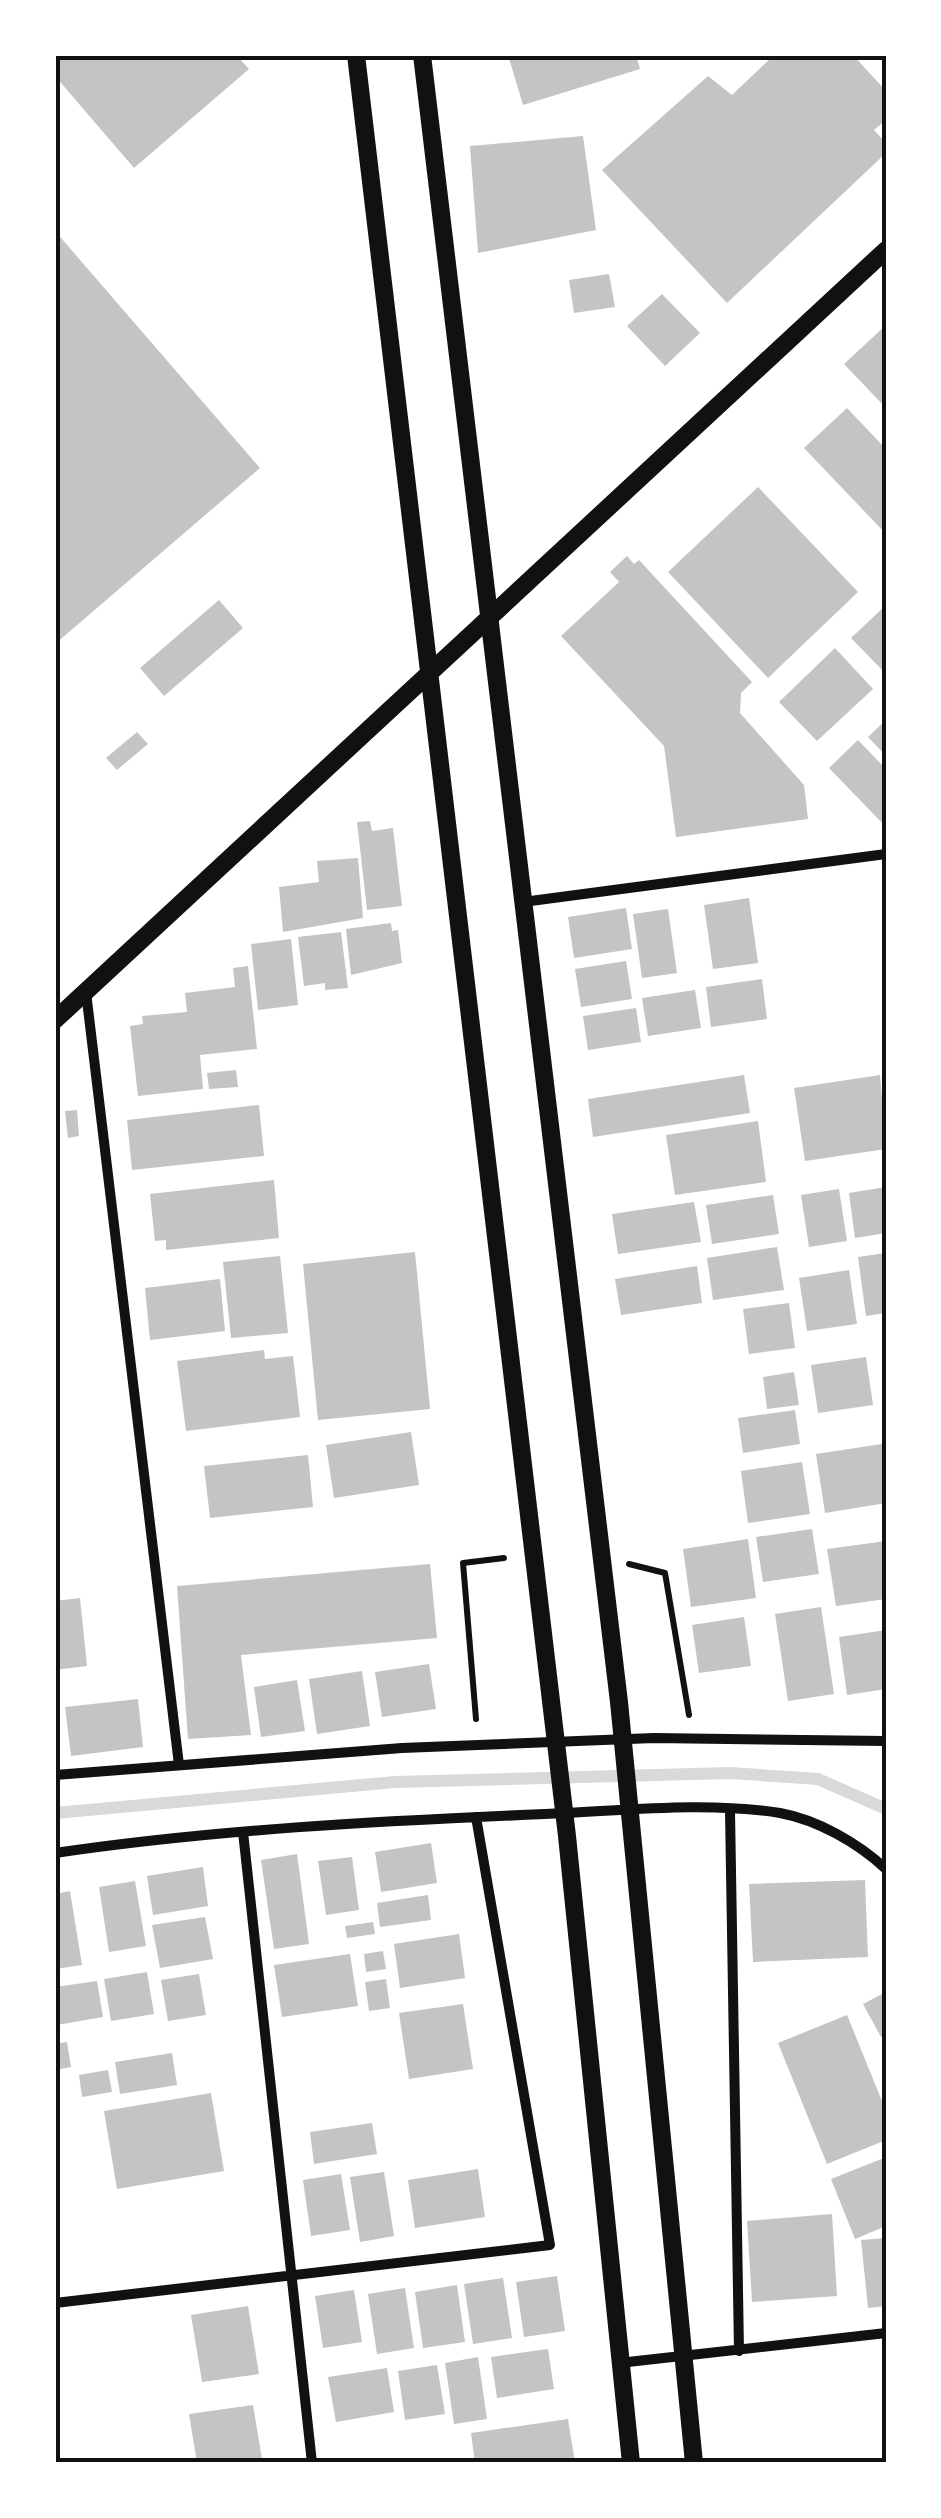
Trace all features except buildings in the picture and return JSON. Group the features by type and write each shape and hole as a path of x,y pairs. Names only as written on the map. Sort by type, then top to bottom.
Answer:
{"street":[{"path":"356,55 567,1836 630,2463"},
{"path":"422,55 618,1702 694,2463"},
{"path":"55,1020 430,677 886,250"},
{"path":"524,902 886,854"},
{"path":"86,992 179,1765"},
{"path":"55,1775 478,1745 788,1737 886,1741"},
{"path":"730,1810 739,2351"},
{"path":"55,1853 243,1832 476,1817 730,1810 781,1813 821,1826 868,1852 886,1869"},
{"path":"55,2303 550,2246 476,1817"},
{"path":"243,1832 312,2463"},
{"path":"617,2363 886,2333"}],"path":[{"path":"478,1745 463,1563 532,1555"},
{"path":"598,1557 666,1572 693,1741"}],"waterway":[{"path":"55,1813 395,1782 730,1773 818,1779 886,1809"}]}
